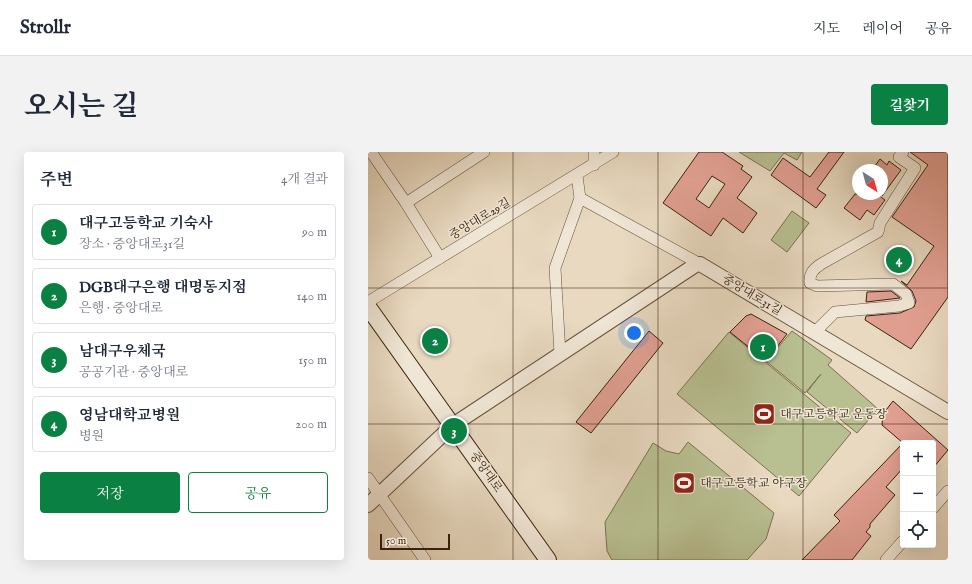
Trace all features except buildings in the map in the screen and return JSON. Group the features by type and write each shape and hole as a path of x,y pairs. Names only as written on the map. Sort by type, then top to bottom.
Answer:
{"main road":[{"name":"중앙대로","path":"368,307 548,560"}],"street":[{"path":"371,152 406,203 440,258"},
{"path":"406,203 484,152"},
{"path":"594,152 594,165"},
{"name":"중앙대로29길","path":"368,302 577,176 613,152"},
{"path":"815,332 835,312 899,306 909,303 906,294 893,284 817,286 810,283 809,278 813,270 821,264 878,232 880,223 915,168 899,157 902,152"},
{"path":"560,354 555,268 580,198 577,176"},
{"path":"580,198 700,264"},
{"path":"368,505 453,425 697,264 700,264"},
{"name":"중앙대로31길","path":"700,264 948,412"},
{"path":"368,478 425,560"},
{"path":"936,505 948,491"},
{"path":"886,560 900,544"}],"green space":[{"path":"739,152 802,152 797,160 784,153 770,171"},
{"path":"792,211 809,223 787,252 771,240"},
{"path":"792,331 832,360 828,365 878,409 857,433 807,392 821,374 805,393 766,361"},
{"name":"대구고등학교 운동장","path":"729,332 851,433 799,496 677,394"},
{"name":"대구고등학교 야구장","path":"688,442 774,513 766,539 747,560 612,560 607,551 605,522 653,443 666,451 679,454"}],"place":[{"name":"영남대학교병원","path":"899,260"},
{"name":"DGB대구은행 대명동지점","path":"435,341"},
{"name":"대구고등학교 기숙사","path":"763,347"},
{"name":"대구고등학교 운동장","path":"764,414"},
{"name":"남대구우체국","path":"454,431"},
{"name":"대구고등학교 야구장","path":"684,483"}]}
